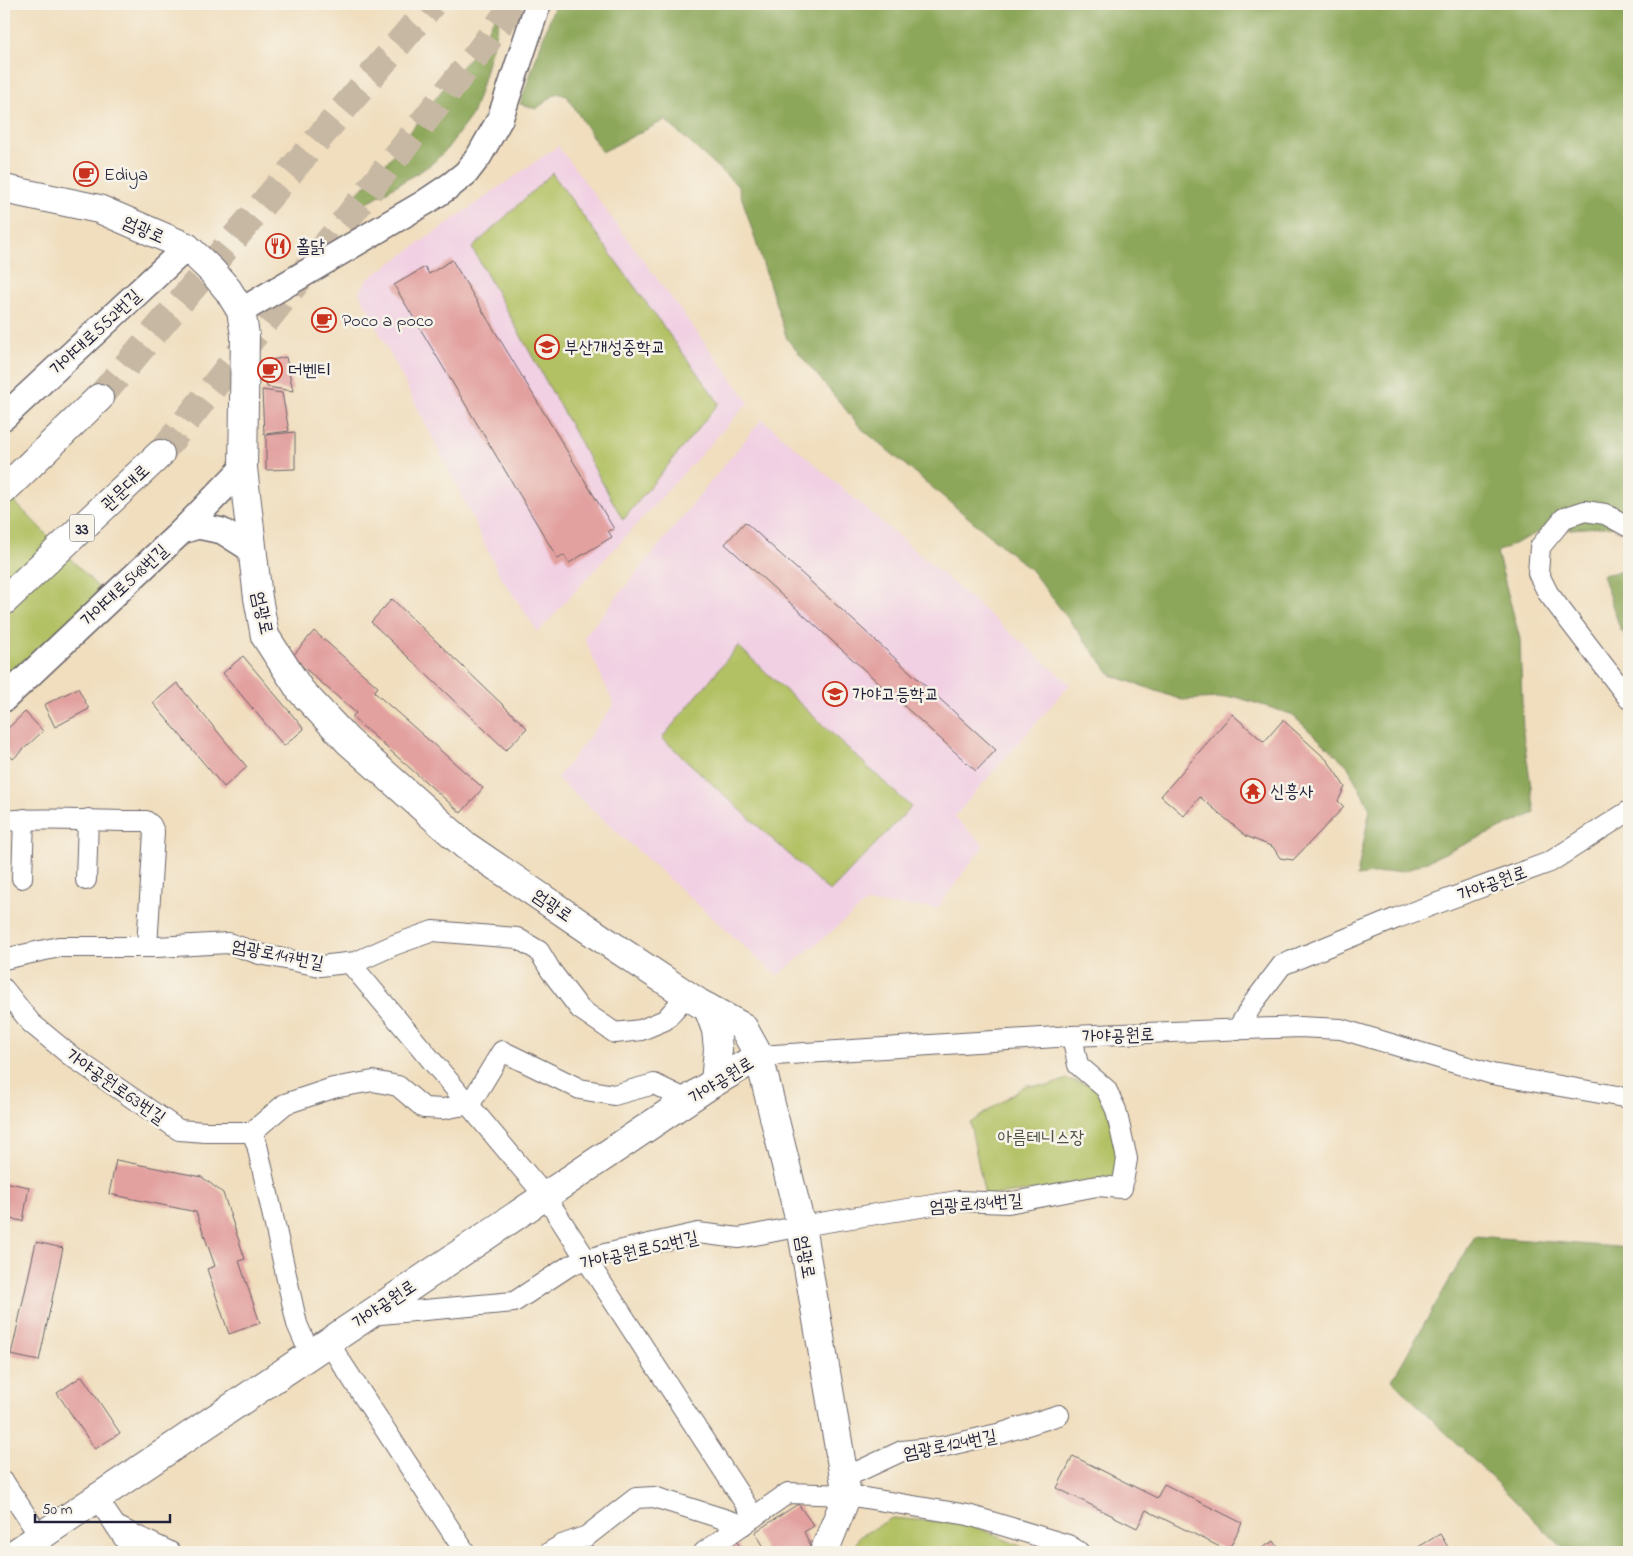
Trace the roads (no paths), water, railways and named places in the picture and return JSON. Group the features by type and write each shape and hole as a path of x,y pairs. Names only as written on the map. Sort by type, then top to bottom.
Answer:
{"main road":[{"name":"엄광로","path":"4,189 100,209 187,247 240,305 243,468 252,550 265,636 300,690 348,741 466,846 601,938 698,1001 743,1027 759,1056 800,1226 846,1486"},
{"path":"4,490 99,398"},
{"name":"관문대로","path":"4,601 160,454"},
{"path":"698,1001 716,1030 718,1049 714,1082"},
{"name":"가야공원로","path":"17,1552 687,1100 759,1056"},
{"path":"824,1552 846,1486"}],"street":[{"path":"240,305 443,175 457,163 486,123 496,104 528,4"},
{"path":"240,305 424,203 466,173 479,156 500,119 538,4"},
{"name":"가야대로552번길","path":"4,417 187,247"},
{"path":"149,282 181,271 197,271 240,305"},
{"name":"가야대로548번길","path":"4,699 182,531 243,468"},
{"path":"1629,526 1605,514 1586,511 1564,518 1540,548 1538,573 1548,593 1629,699"},
{"path":"182,531 198,526 222,531 252,550"},
{"name":"가야공원로","path":"1237,1030 1254,1002 1282,965 1397,918 1550,862 1629,811"},
{"path":"22,878 24,819"},
{"path":"4,821 24,819 88,819 119,822 146,821 151,825 154,832 147,947"},
{"path":"86,880 88,819"},
{"name":"엄광로147번길","path":"4,959 59,947 147,947 228,943 260,954 320,966 356,962 394,945 433,931 517,938 539,951 551,971 580,1009 615,1033 641,1030 665,1020 698,1001"},
{"path":"350,963 545,1196 587,1260 748,1521"},
{"name":"가야공원로63번길","path":"4,990 31,1023 71,1056 179,1130 252,1132"},
{"name":"가야공원로","path":"759,1056 1072,1036 1299,1027 1341,1028 1492,1074 1629,1098"},
{"name":"엄광로134번길","path":"800,1226 958,1201 1008,1203 1097,1186 1122,1188 1127,1159 1116,1110 1106,1089 1078,1065 1072,1036"},
{"path":"465,1552 319,1348 297,1324 257,1144 252,1132 285,1104 333,1088 373,1081 398,1086 424,1108 443,1109 470,1104 502,1051 580,1089 614,1095 654,1084 687,1100"},
{"name":"가야공원로52번길","path":"367,1315 514,1302 569,1266 605,1254 698,1233 739,1238 800,1226"},
{"name":"엄광로124번길","path":"846,1486 902,1452 1002,1434 1059,1415"},
{"path":"4,1482 40,1537"},
{"path":"704,1552 788,1493 846,1486 968,1515 1068,1545 1079,1552"},
{"path":"550,1552 562,1545 587,1536 636,1498 654,1497 748,1521"},
{"path":"97,1498 134,1552"},
{"path":"116,1526 170,1552"}],"tunnel":[{"path":"99,398 432,4"},
{"path":"160,454 479,52 514,4"}],"place":[{"name":"Ediya","path":"86,174"},
{"name":"홀닭","path":"278,246"},
{"name":"Poco a poco","path":"324,320"},
{"name":"부산개성중학교","path":"547,347"},
{"name":"더벤티","path":"270,370"},
{"name":"가야고등학교","path":"835,694"},
{"name":"신흥사","path":"1253,791"}],"park label":[{"name":"아름테니스장","path":"1041,1137"}]}
